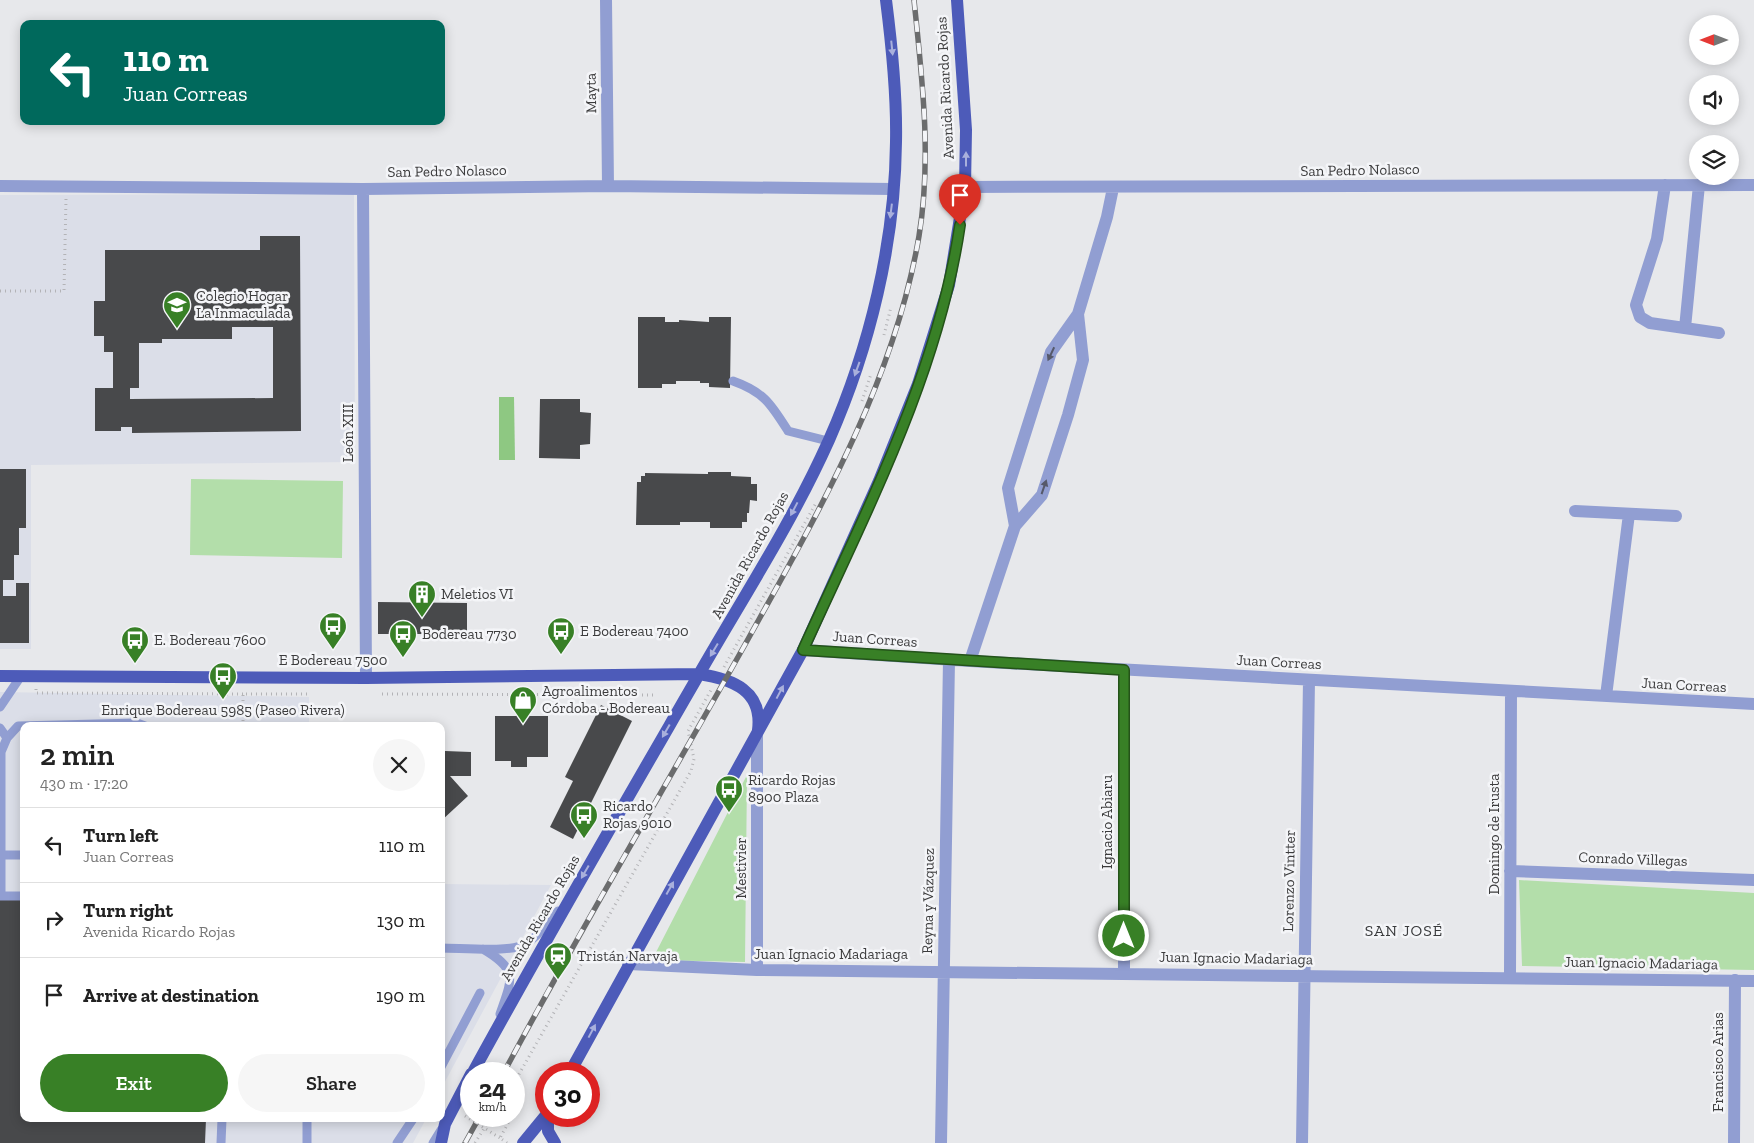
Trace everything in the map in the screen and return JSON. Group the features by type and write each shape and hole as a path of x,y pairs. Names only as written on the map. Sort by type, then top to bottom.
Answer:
{"main road":[{"name":"Avenida Ricardo Rojas","path":"478,1062 570,897 752,586 828,442 847,397 867,334 884,260 893,189 896,141 895,104 886,0"},
{"name":"Avenida Ricardo Rojas","path":"575,1062 803,650 880,481 918,384 948,285 965,187 966,130 956,0"},
{"path":"0,676 366,678 699,674 725,680 751,695 758,707 757,735"},
{"name":"Avenida Ricardo Rojas","path":"440,1143 450,1113 460,1094"},
{"name":"Avenida Ricardo Rojas","path":"446,1143 450,1113"},
{"path":"523,1143 537,1127"},
{"path":"548,1127 555,1143"}],"street":[{"name":"Mayta","path":"606,0 608,186"},
{"path":"1665,185 1658,239 1643,276 1636,305 1640,317 1650,323 1719,333"},
{"name":"San Pedro Nolasco","path":"965,187 1689,185"},
{"path":"1686,328 1699,185"},
{"name":"San Pedro Nolasco","path":"1739,185 1754,185"},
{"name":"San Pedro Nolasco","path":"0,186 363,188 608,186 893,189"},
{"name":"León XIII","path":"363,188 366,678"},
{"path":"1015,526 1008,488 1051,352 1078,314 1107,216 1113,188"},
{"path":"970,662 1015,526 1042,495 1068,415 1083,360 1078,314"},
{"path":"1575,511 1676,516"},
{"path":"1606,696 1630,514"},
{"name":"Juan Correas","path":"803,650 970,662 1511,692 1754,703"},
{"name":"Reyna y Vázquez","path":"941,1143 948,660"},
{"name":"Ignacio Abiaru","path":"1124,670 1124,974"},
{"name":"Lorenzo Vintter","path":"1302,1143 1309,680"},
{"name":"Domingo de Irusta","path":"1510,977 1511,692"},
{"name":"Mestivier","path":"757,735 757,970"},
{"name":"Conrado Villegas","path":"1510,871 1754,880"},
{"name":"Juan Ignacio Madariaga","path":"628,964 757,970 1754,981"},
{"name":"Francisco Arias","path":"1734,1143 1735,980"}],"lane":[{"path":"733,381 753,388 772,407 788,431 828,442"},
{"path":"0,707 21,676"},
{"path":"20,726 8,738 1,751 1,896 20,896"},
{"path":"0,728 8,738"},
{"path":"1,855 20,855"},
{"path":"445,948 512,949 525,944 536,936 570,897"},
{"path":"481,948 506,964 510,974 510,986 492,1036"},
{"path":"445,1059 480,993"},
{"path":"445,1122 450,1113"},
{"path":"221,1143 222,1122"},
{"path":"306,1143 307,1122"},
{"path":"397,1143 411,1122"},
{"path":"433,1143 445,1122"}],"path":[{"path":"0,291 64,291 66,186"},
{"path":"36,693 313,694"},
{"path":"243,694 243,722"},
{"path":"372,694 654,695"},
{"path":"450,1113 484,1128 506,1143"},
{"path":"500,1138 506,1127"},
{"path":"475,1143 484,1128"}],"shaded area":[{"name":"Colegio Hogar La Inmaculada","path":"354,194 355,462 31,465 31,649 0,649 0,195"},
{"path":"499,397 514,397 515,460 499,460"},
{"path":"191,479 343,481 342,558 190,555"},
{"path":"0,692 309,697 309,722 20,722 20,1122 424,1122 413,1143 0,1143"},
{"path":"747,775 745,962 652,960"},
{"path":"1519,880 1754,893 1754,970 1522,966"},
{"path":"445,884 551,885 445,1082"}],"building":[{"path":"260,236 300,236 301,431 132,433 132,427 121,427 121,431 95,431 95,388 113,388 113,352 104,352 104,336 94,336 94,301 105,301 105,250 260,250","holes":["232,327 273,327 273,398 130,399 130,388 139,388 139,343 162,343 162,339 232,339"]},
{"path":"638,317 665,317 665,322 679,322 679,320 709,322 709,317 731,317 730,388 709,387 709,383 700,383 700,381 676,381 676,384 662,384 662,388 638,388"},
{"path":"540,399 580,399 580,412 591,413 590,444 580,445 580,459 539,458"},
{"path":"0,469 26,469 26,528 19,528 19,555 14,555 14,580 3,580 3,596 16,596 16,583 29,583 29,643 0,643"},
{"path":"708,472 731,472 731,476 751,477 751,484 757,484 757,501 750,500 747,522 742,522 742,528 710,528 710,522 680,522 680,525 636,525 637,482 641,482 641,476 645,476 645,473 708,474"},
{"name":"Meletios VI","path":"378,602 467,603 467,634 378,634"},
{"path":"601,705 632,721 573,839 550,827 573,781 565,777"},
{"path":"495,716 548,716 548,757 527,757 527,767 511,767 511,761 495,761"},
{"path":"445,751 471,752 471,776 450,776 468,796 445,817"},
{"path":"0,899 20,899 20,1122 206,1122 205,1143 0,1143"}],"railway":[{"path":"510,1062 800,544 850,446 892,343 907,290 919,236 925,177 924,118 914,0"},
{"path":"465,1143 474,1127"}],"place":[{"name":"Colegio Hogar La Inmaculada","path":"177,329"},
{"name":"Meletios VI","path":"422,618"},
{"name":"E Bodereau 7500","path":"333,650"},
{"name":"E Bodereau 7400","path":"561,655"},
{"name":"Bodereau 7730","path":"403,658"},
{"name":"E. Bodereau 7600","path":"135,664"},
{"name":"Enrique Bodereau 5985 (Paseo Rivera)","path":"223,700"},
{"name":"Agroalimentos Córdoba - Bodereau","path":"523,724"},
{"name":"Ricardo Rojas 8900 Plaza","path":"729,813"},
{"name":"Ricardo Rojas 9010","path":"584,839"},
{"name":"Tristán Narvaja","path":"558,980"}],"district":[{"name":"SAN JOSÉ","path":"1404,930"}],"route":[{"path":"960,225 948,285 918,384 880,481 803,650 970,662 1124,670 1124,936"}]}
